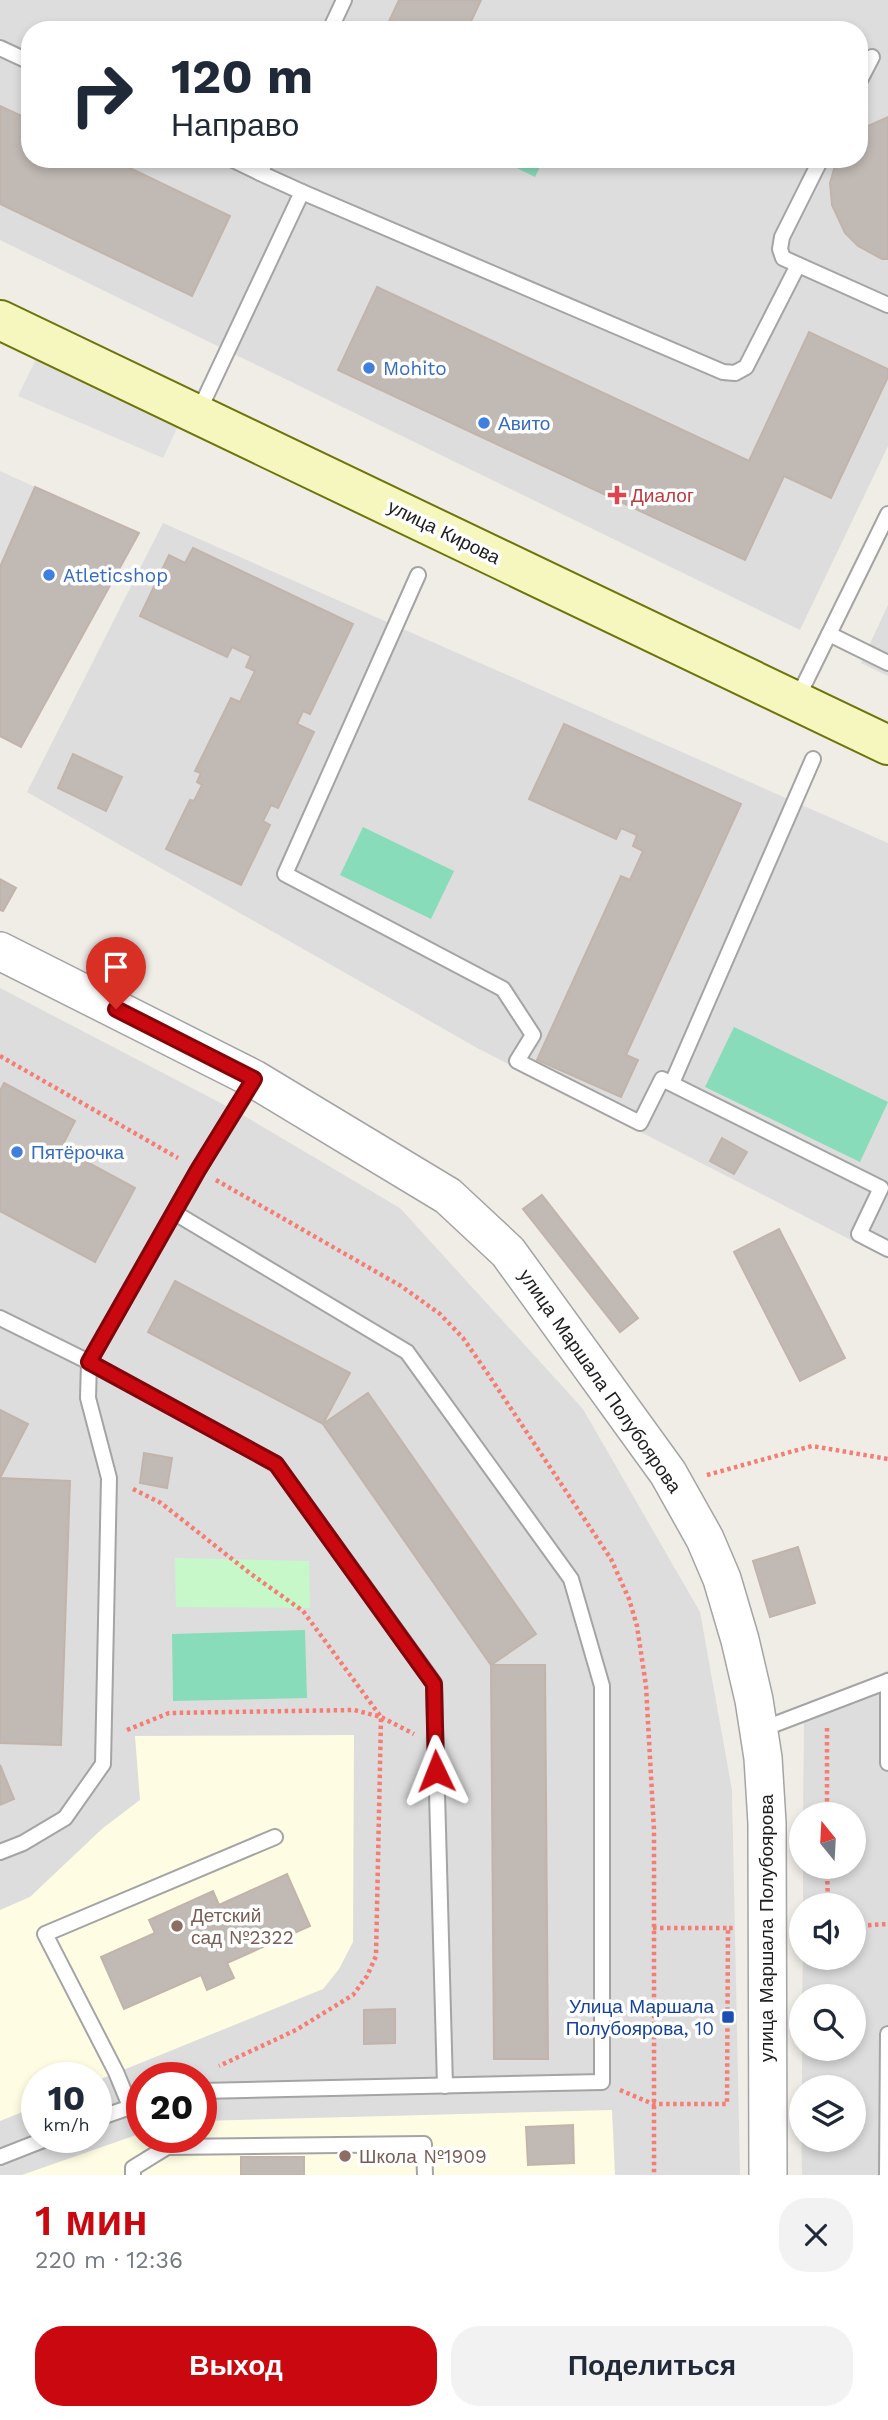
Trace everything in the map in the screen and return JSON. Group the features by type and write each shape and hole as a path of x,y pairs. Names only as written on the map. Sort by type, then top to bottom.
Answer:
{"main road":[{"name":"улица Кирова","path":"0,320 888,745"}],"street":[{"name":"улица Маршала Полубоярова","path":"0,951 254,1079 448,1196 508,1251 668,1473 705,1539 722,1579 740,1640 759,1731 767,1823 768,2175"}],"lane":[{"path":"334,21 344,0"},
{"path":"0,48 21,58"},
{"path":"868,65 872,57"},
{"path":"250,168 723,372 734,373 746,368 798,265"},
{"path":"260,173 262,168"},
{"path":"816,168 782,237 780,249 783,258 888,305"},
{"path":"197,414 302,192"},
{"path":"796,701 888,514"},
{"path":"418,575 285,874 503,989 533,1035 517,1061 640,1123 662,1079 881,1188 859,1234 888,1249"},
{"path":"829,634 888,663"},
{"path":"672,1083 813,759"},
{"path":"0,1852 23,1843 65,1818 103,1764 109,1478 88,1398 89,1362 198,1170 254,1079"},
{"path":"175,1213 407,1352 571,1579 601,1686 602,2082 217,2091"},
{"path":"0,1318 89,1362 276,1464 434,1684 445,2086"},
{"path":"759,1731 888,1681 888,1763"},
{"path":"126,2089 45,1934 275,1837"},
{"path":"887,2175 888,2034"},
{"path":"133,2175 133,2168 167,2147 424,2144 425,2175"},
{"path":"0,2157 21,2149"}],"path":[{"path":"0,1056 401,1286 440,1314 463,1338 611,1559 629,1599 637,1626 646,1686 654,1830 653,2175"},
{"path":"703,1476 812,1446 888,1460"},
{"path":"109,1478 161,1503 303,1611 381,1717 378,1931 376,1956 368,1976 353,1995 329,2011 296,2030 217,2067"},
{"path":"827,1704 827,1802"},
{"path":"104,1740 169,1713 354,1710 381,1717 436,1745"},
{"path":"866,1925 888,1924"},
{"path":"653,1928 768,1929"},
{"path":"602,2082 653,2104 727,2104 728,1928"}],"shaded area":[{"path":"0,0 888,0 888,446 800,630 0,240"},
{"path":"36,359 178,426 163,458 18,396"},
{"path":"0,471 35,487 0,567"},
{"path":"163,523 888,843 888,1259 479,1049 27,792"},
{"path":"888,605 888,676 861,663"},
{"path":"0,988 236,1111 400,1208 583,1409 700,1612 732,1790 740,2175 0,2175"},
{"path":"888,1670 888,2175 802,2175 802,2152 866,2152 866,2075 802,2075 802,2061 866,2061 866,1984 802,1984 803,1970 866,1970 866,1893 803,1893 803,1880 866,1880 866,1802 803,1802 804,1716"},
{"name":"Детский сад №2322","path":"354,1735 353,1942 339,1969 323,1989 143,2062 126,2062 126,2069 112,2075 112,2062 21,2062 21,2112 0,2121 0,1910 30,1897 103,1828 140,1800 135,1736"},
{"name":"Школа №1909","path":"612,2110 615,2175 22,2175 85,2153 112,2153 112,2144 126,2139 126,2153 217,2153 217,2121"}],"green space":[{"path":"516,168 540,168 535,177"},
{"path":"363,827 454,871 431,919 340,875"},
{"path":"734,1027 888,1102 860,1162 705,1087"},
{"path":"175,1558 309,1561 310,1608 176,1607"},
{"path":"305,1630 307,1698 173,1701 172,1634"}],"building":[{"path":"399,0 481,0 471,21 389,21"},
{"path":"0,106 21,116 21,168 130,168 230,216 192,296 0,204"},
{"path":"888,117 888,259 882,259 858,246 845,233 832,205 830,183 834,168 868,168 868,126"},
{"path":"377,287 749,461 809,332 888,369 888,377 831,498 784,476 745,560 338,370"},
{"path":"35,487 139,533 21,747 0,736 0,567"},
{"path":"193,548 353,624 310,714 303,711 297,724 314,732 278,808 271,805 263,821 270,825 241,885 166,849 190,800 194,801 202,785 197,782 201,773 195,771 231,698 240,702 255,671 246,667 251,656 232,647 227,657 140,616 169,555 185,563"},
{"path":"564,724 741,804 626,1055 638,1060 621,1097 537,1060 621,876 630,880 643,851 633,846 637,835 621,828 616,839 529,799"},
{"path":"73,754 122,777 106,811 58,788"},
{"path":"0,879 16,888 3,911 0,910"},
{"path":"4,1083 75,1121 61,1148 135,1188 95,1262 0,1211 0,1091"},
{"path":"722,1138 747,1152 734,1174 710,1161"},
{"path":"542,1195 638,1318 620,1332 523,1209"},
{"path":"779,1229 845,1358 800,1381 734,1252"},
{"path":"175,1281 350,1373 323,1424 148,1332"},
{"path":"368,1393 536,1634 491,1665 323,1424"},
{"path":"0,1410 28,1424 0,1478"},
{"path":"144,1453 172,1458 167,1488 140,1483"},
{"path":"0,1478 70,1481 61,1745 0,1743"},
{"path":"798,1547 815,1603 770,1617 753,1561"},
{"path":"491,1665 545,1665 548,2059 494,2059"},
{"path":"0,1765 14,1799 0,1805"},
{"path":"287,1874 310,1926 227,1963 234,1978 207,1990 201,1975 124,2009 101,1957 155,1933 149,1920 213,1891 219,1905"},
{"path":"395,2009 395,2043 364,2044 364,2010"},
{"path":"573,2125 574,2163 528,2165 526,2127"},
{"path":"241,2157 304,2157 304,2175 241,2175"}],"place":[{"name":"Mohito","path":"369,368"},
{"name":"Авито","path":"484,423"},
{"name":"Диалог","path":"617,495"},
{"name":"Atleticshop","path":"49,575"},
{"name":"Пятёрочка","path":"17,1152"},
{"name":"Детский сад №2322","path":"177,1926"},
{"name":"Улица Маршала Полубоярова, 10","path":"728,2017"},
{"name":"Школа №1909","path":"345,2156"}],"route":[{"path":"116,1009 254,1079 198,1170 89,1362 276,1464 434,1684 436,1771"}]}
